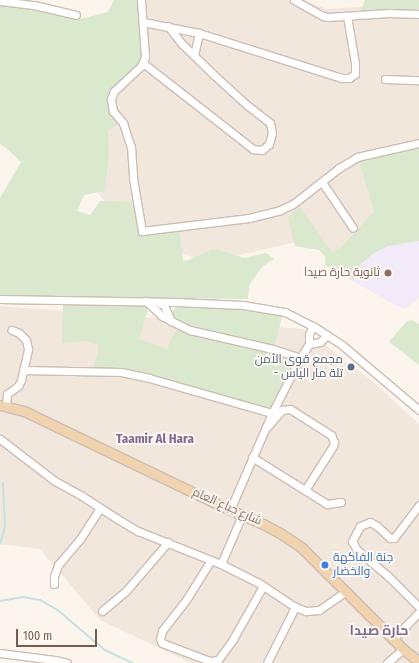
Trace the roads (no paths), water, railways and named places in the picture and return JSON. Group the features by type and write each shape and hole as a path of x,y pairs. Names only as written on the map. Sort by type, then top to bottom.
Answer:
{"main road":[{"name":"شارع جباع العام","path":"3,405 24,411 230,510 269,527 302,548 403,649 419,661"}],"street":[{"path":"141,0 146,51 143,63 114,91 111,99 113,111 123,123 130,143 142,231 223,221 274,212 292,204 339,168 357,157 419,143"},
{"path":"294,0 322,16 389,13 419,14"},
{"path":"0,1 34,5 76,15"},
{"path":"143,22 198,33 342,78 349,78 355,74 355,62 347,16"},
{"path":"143,63 253,149 258,151 266,148 272,134 270,123 238,97 194,55 168,26"},
{"path":"194,55 198,33"},
{"path":"385,80 419,80"},
{"path":"322,182 353,228"},
{"path":"0,299 146,301 163,303 173,302 243,305 285,312 313,326 342,344 419,410"},
{"path":"146,301 158,313 190,330 274,350 300,358"},
{"path":"167,313 168,306 173,302"},
{"path":"158,313 159,306 163,303"},
{"path":"163,303 171,321"},
{"path":"230,510 252,456 272,413 300,358 309,344 309,334 313,326"},
{"path":"3,405 7,394 18,386 23,370 27,344 19,333 12,330"},
{"path":"309,344 320,342 327,334"},
{"path":"23,370 121,372 149,378 272,413"},
{"path":"266,428 282,410 290,409 331,435 334,442 333,446 305,490"},
{"path":"0,439 55,481 138,531 221,564 263,586 295,608 306,611 319,610 346,591"},
{"path":"252,456 327,504 341,502"},
{"path":"419,505 394,538 390,538 378,526 370,522 360,526 352,542 356,550 388,576 419,606"},
{"path":"54,584 54,576 58,565 80,539 100,508"},
{"path":"221,564 242,515"},
{"path":"102,612 126,592 168,542"},
{"path":"211,560 186,600 162,631 160,639 162,643 210,661 218,660 233,639 263,586"},
{"path":"267,663 295,608"},
{"path":"393,639 419,612"},
{"path":"387,663 403,649"},
{"path":"0,653 67,663"}],"waterway":[{"path":"0,544 5,528 3,484"},
{"path":"0,601 23,597 40,600 58,610 105,650 133,663"}],"place":[{"name":"ثانوية حارة صيدا","path":"388,273"},
{"name":"مجمع قوى الأمن - تلة مار الياس","path":"351,367"},
{"name":"جنة الفاكهة والخضار","path":"325,565"}],"district":[{"name":"Taamir Al Hara","path":"155,439"},
{"name":"حارة صيدا","path":"379,631"}]}
